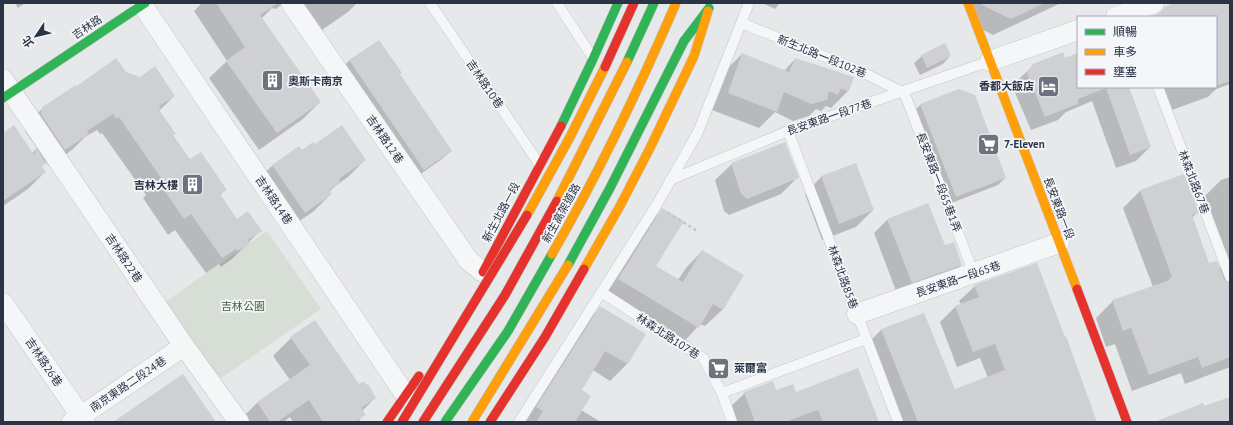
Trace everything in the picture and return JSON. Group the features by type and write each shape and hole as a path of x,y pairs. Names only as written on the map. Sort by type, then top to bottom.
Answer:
{"main road":[{"name":"新生北路一段","path":"387,422 424,368 483,272 540,165 593,59 618,3"},
{"path":"403,422 533,205 571,137 634,3"},
{"name":"新生高架道路","path":"423,422 505,295 543,228 642,32 654,3"},
{"name":"新生高架道路","path":"444,422 508,331 582,202 647,70 676,3"},
{"name":"長安東路一段","path":"968,3 1127,422"},
{"name":"吉林路","path":"6,90 142,4"},
{"path":"472,422 535,322 596,215 684,40 710,6"},
{"path":"490,422 545,337 620,206 650,148 694,56 710,6"},
{"path":"476,422 441,400 433,381 489,295 483,272"},
{"path":"403,422 419,402 441,400"}],"street":[{"name":"吉林路12巷","path":"291,3 469,261 483,272"},
{"path":"1126,12 1154,3"},
{"name":"吉林路14巷","path":"142,4 406,396"},
{"path":"990,61 1077,30"},
{"name":"吉林路22巷","path":"6,90 184,346 239,422"},
{"name":"長安東路一段65巷","path":"857,314 1059,243"},
{"name":"吉林路26巷","path":"3,303 79,420"},
{"name":"南京東路二段24巷","path":"79,420 184,346"}],"lane":[{"name":"吉林路10巷","path":"430,3 540,165"},
{"path":"556,3 593,59"},
{"path":"519,422 656,206 698,132 749,3"},
{"name":"新生北路一段102巷","path":"741,23 858,70 903,92"},
{"name":"長安東路一段77巷","path":"670,180 788,131 990,61"},
{"name":"林森北路67巷","path":"1158,88 1230,277"},
{"name":"長安東路一段65巷1弄","path":"903,92 974,274"},
{"name":"林森北路85巷","path":"788,131 898,422"},
{"name":"林森北路107巷","path":"601,292 703,358 722,393 732,422"},
{"path":"722,393 866,339"}],"path":[{"path":"656,206 699,232"}],"green space":[{"name":"吉林公園","path":"267,231 321,309 218,380 165,302"}],"building":[{"name":"奧斯卡南京","path":"216,3 278,3 260,15 321,102 277,133 226,61 245,47"},
{"path":"981,3 1045,3 1011,19 982,5"},
{"path":"1175,3 1230,3 1230,81 1217,86 1217,16 1152,16 1163,11 1164,7"},
{"path":"379,40 452,151 424,170 349,60"},
{"path":"945,43 951,56 927,68 921,55"},
{"path":"1063,52 1065,58 1077,53 1077,88 1106,88 1078,99 1078,104 1045,117 1027,73 1033,64"},
{"path":"742,53 789,72 795,58 854,77 849,91 841,89 838,95 829,91 827,100 811,104 784,92 777,112 728,93"},
{"path":"116,58 126,72 140,77 155,66 175,96 159,106 161,109 159,110 176,134 173,135 190,159 201,152 227,190 220,194 237,219 248,211 262,231 248,240 250,243 238,251 236,249 222,258 191,214 184,219 158,181 161,178 119,117 116,119 113,114 87,131 89,134 65,150 41,114 42,107 76,85 77,86"},
{"path":"1106,88 1129,88 1151,147 1130,155"},
{"path":"959,89 975,95 1006,178 956,197 920,104"},
{"path":"14,125 34,155 36,147 46,163 42,166 46,172 3,201 3,133"},
{"path":"342,125 366,160 339,179 340,182 329,190 332,194 305,213 272,165 299,146 302,150 313,142 315,144"},
{"path":"785,142 799,178 747,199 741,194 731,163"},
{"path":"856,163 874,210 839,224 821,176"},
{"path":"1184,174 1199,213 1192,215 1209,263 1217,261 1224,279 1230,286 1230,357 1202,368 1198,357 1149,375 1131,328 1123,331 1112,300 1170,280 1169,278 1172,277 1140,190"},
{"path":"928,203 945,245 954,242 962,265 912,283 887,219"},
{"path":"662,208 684,221 656,266 683,282 702,250 744,275 723,310 713,304 699,328 618,279"},
{"path":"1037,263 1065,337 1066,336 1097,422 918,422 881,329 924,313 955,389 1005,370 995,344 973,352 955,306 979,297 974,285"},
{"path":"600,306 646,334 628,364 605,351 582,390 591,396 575,422 536,422 543,411 536,407"},
{"path":"315,320 359,384 364,381 366,385 368,384 376,398 361,408 366,415 354,422 323,422 309,400 277,422 270,422 257,402 310,365 290,337"},
{"path":"858,368 879,422 823,422 818,410 785,422 755,422 744,392 773,381 776,390 793,384 796,392"},
{"path":"183,374 216,422 113,422"},
{"path":"1230,397 1230,422 1157,422 1203,403 1204,406"}],"traffic: fast":[{"path":"3,98 145,3"},
{"path":"561,126 618,3"},
{"path":"627,62 654,3"},
{"path":"684,41 709,8"},
{"path":"568,265 610,188 684,41"},
{"path":"445,422 508,331 552,254"}],"traffic: slow":[{"path":"552,254 586,193 618,130 676,3"},
{"path":"968,3 1077,289"},
{"path":"584,269 620,206 650,148 694,56 708,11"},
{"path":"557,201 627,62"},
{"path":"527,215 570,137 605,67"},
{"path":"472,422 568,265"}],"traffic: jam":[{"path":"605,67 634,3"},
{"path":"483,272 561,126"},
{"path":"423,422 505,295 557,201"},
{"path":"402,422 527,215"},
{"path":"490,422 545,337 584,269"},
{"path":"1077,289 1127,422"},
{"path":"387,422 419,376"}],"place":[{"name":"奧斯卡南京","path":"273,81"},
{"name":"香都大飯店","path":"1049,86"},
{"name":"7-Eleven","path":"988,144"},
{"name":"吉林大樓","path":"193,185"},
{"name":"萊爾富","path":"718,368"}]}
